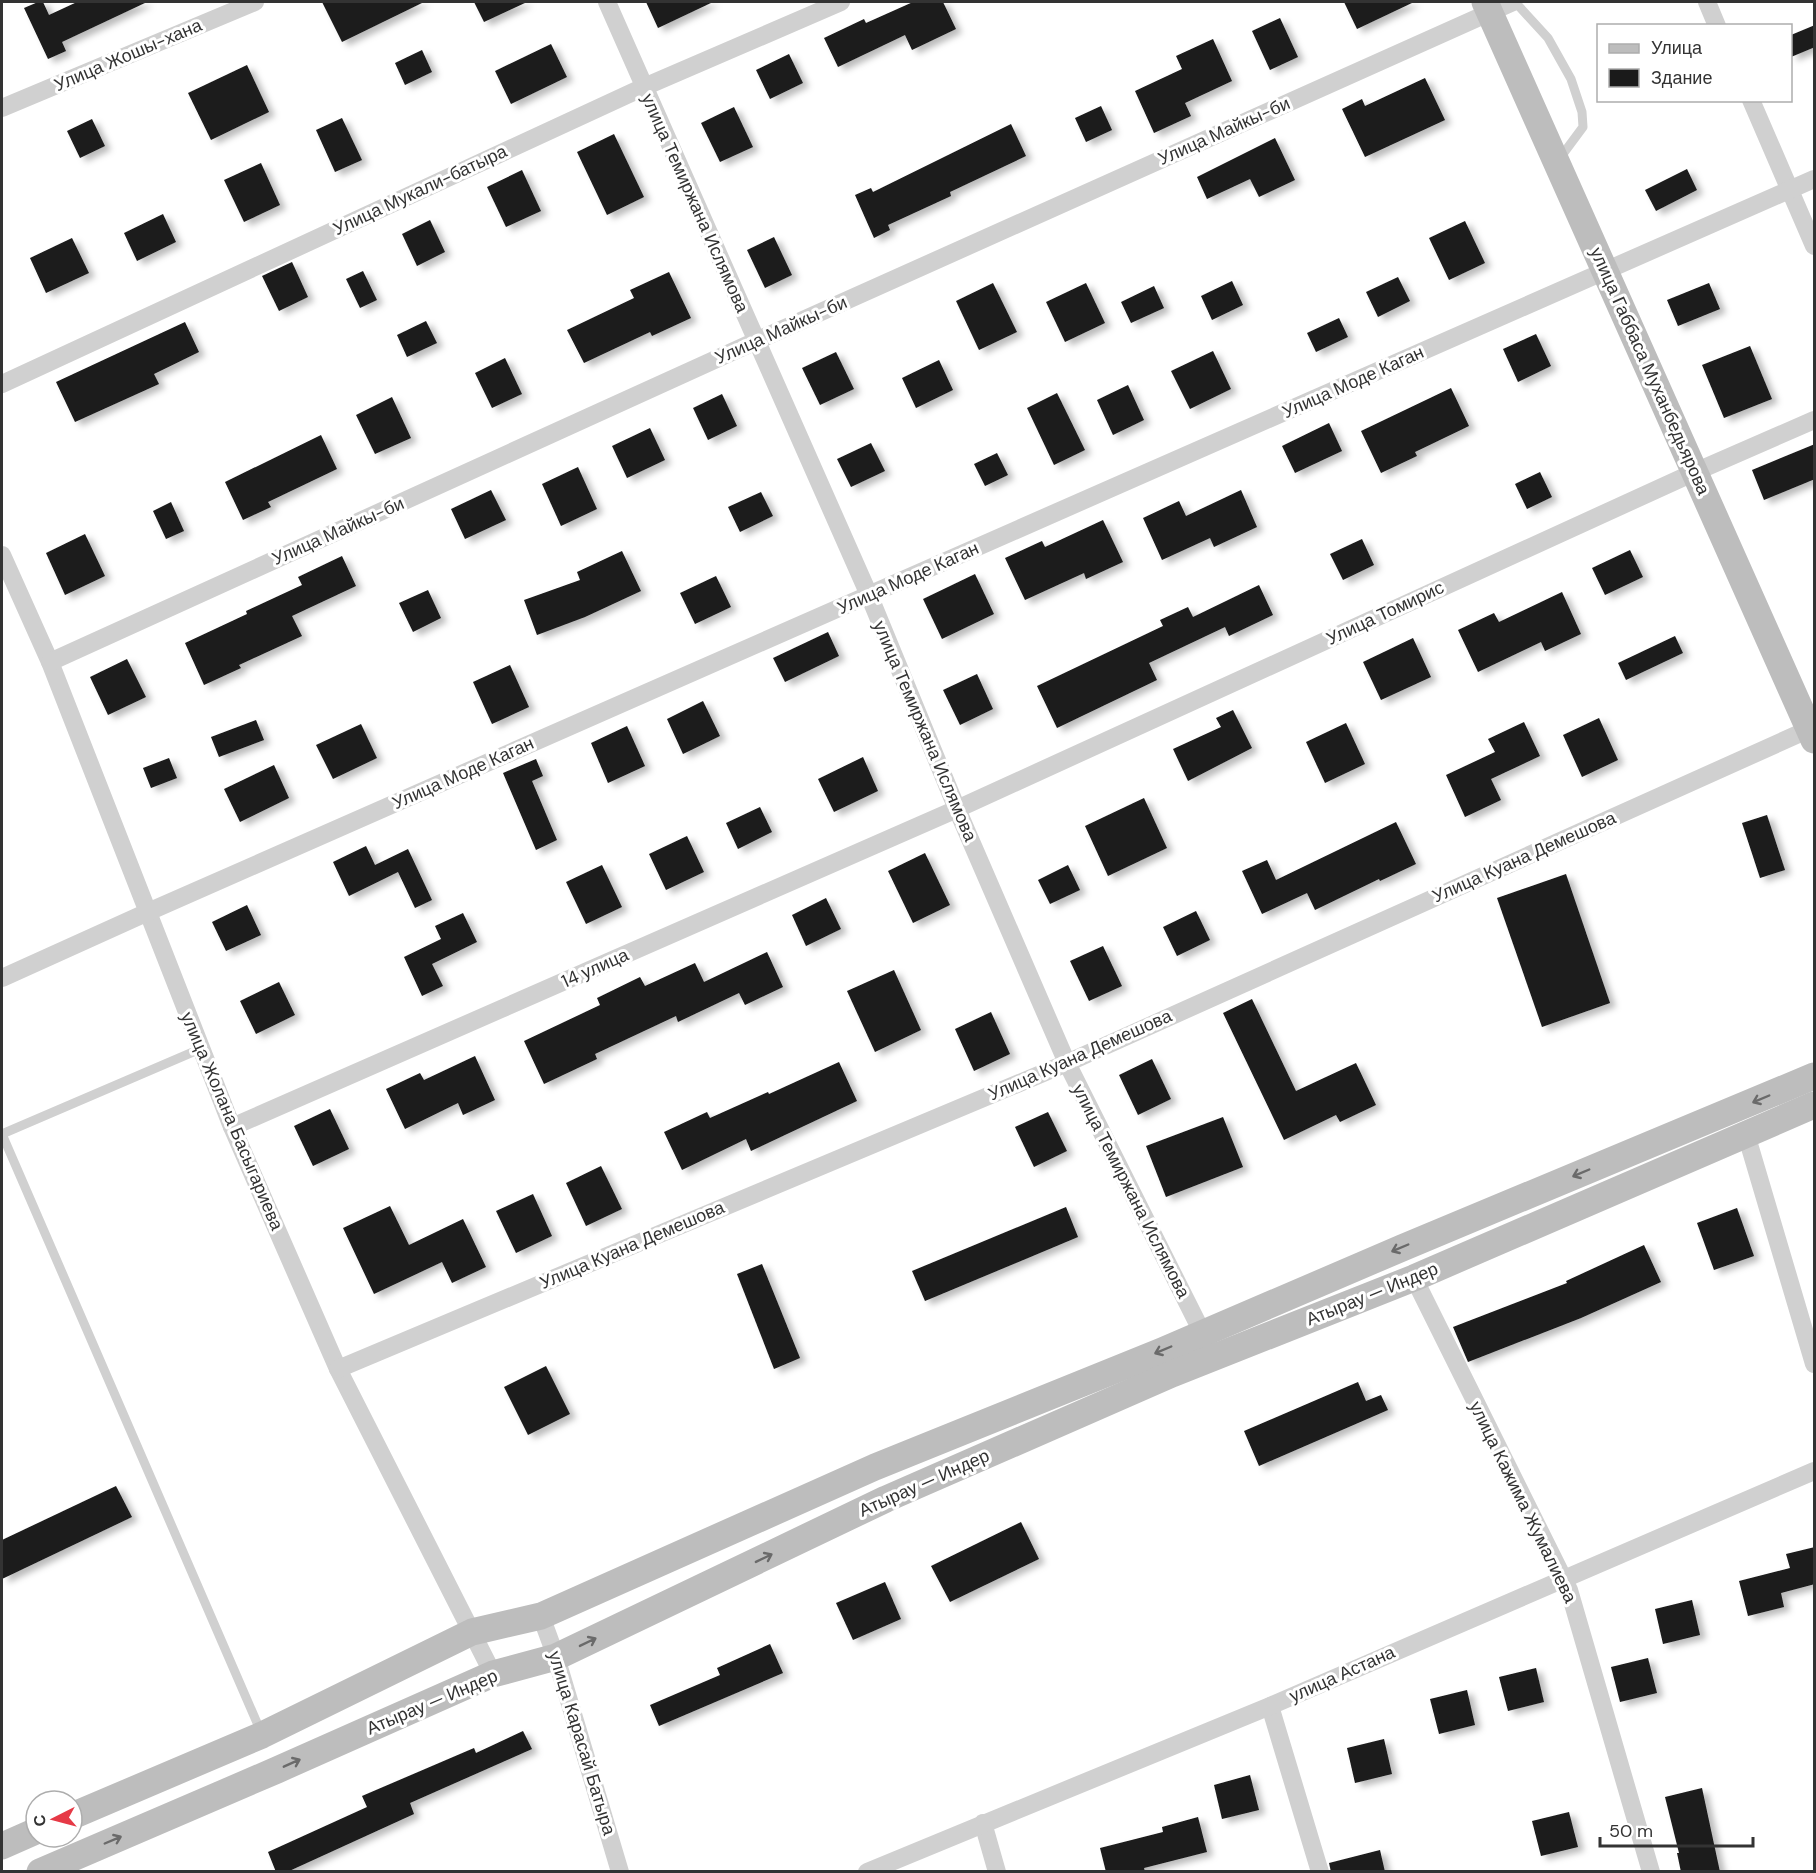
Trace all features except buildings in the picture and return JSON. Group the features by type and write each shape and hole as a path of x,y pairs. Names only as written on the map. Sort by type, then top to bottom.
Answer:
{"main road":[{"name":"улица Габбаса Муханбедьярова","path":"1500,4 1557,163 1813,732"},
{"name":"Атырау — Индер","path":"39,1872 493,1674 556,1657 1208,1344 1815,1076"},
{"name":"Атырау — Индер","path":"84,1811 262,1735 472,1632 542,1616 875,1467 1208,1344 1414,1278 1815,1105"},
{"path":"2,1846 24,1836"}],"street":[{"name":"Улица Жошы-хана","path":"2,108 255,2"},
{"name":"улица Темиржана Ислямова","path":"607,2 869,595 957,809 1067,1063 1208,1344"},
{"name":"Улица Мукали-батыра","path":"2,384 644,87 841,2"},
{"path":"1707,2 1716,24"},
{"name":"Улица Майкы-би","path":"50,662 1500,4"},
{"path":"1752,102 1815,246"},
{"name":"Улица Моде Каган","path":"2,978 1815,179"},
{"name":"Улица Томирис","path":"957,809 1695,472 1815,420"},
{"name":"улица Жолана Басыгариева","path":"2,555 50,662 232,1127 338,1369 493,1674"},
{"name":"Улица Куана Демешова","path":"338,1369 1067,1063 1813,732"},
{"name":"14 улица","path":"232,1127 957,809"},
{"path":"1746,1134 1815,1365"},
{"name":"улица Кажима Жумалиева","path":"1414,1278 1569,1590 1652,1872"},
{"name":"улица Астана","path":"867,1872 1270,1706 1815,1471"},
{"name":"улица Карасай Батыра","path":"542,1616 620,1872"},
{"path":"1270,1706 1320,1872"},
{"path":"983,1823 997,1872"}],"lane":[{"path":"1500,4 1548,38 1570,79 1582,112 1583,127 1557,163"},
{"path":"200,1049 2,1134 262,1735"}]}
